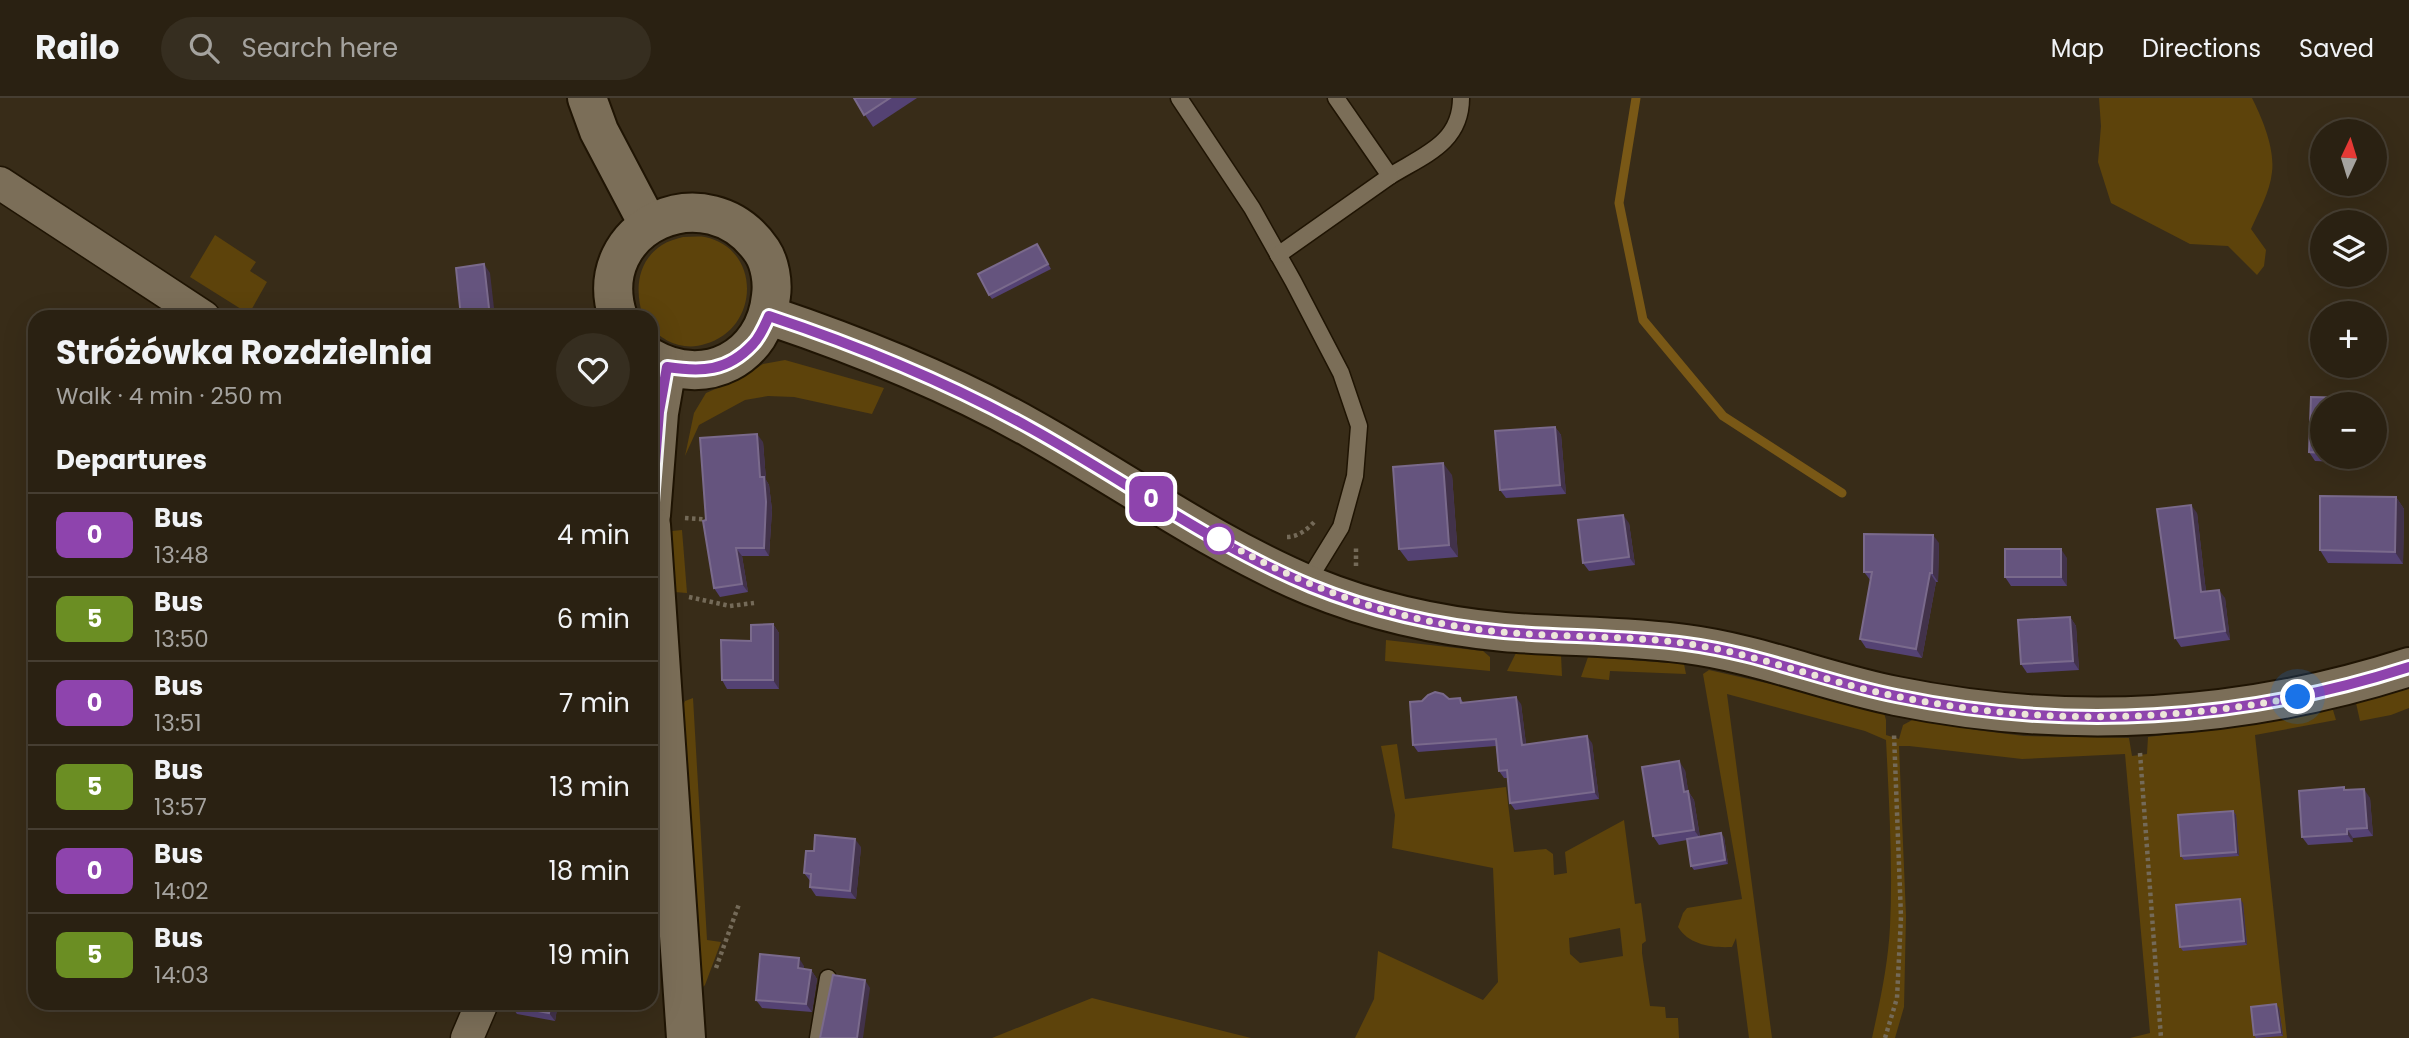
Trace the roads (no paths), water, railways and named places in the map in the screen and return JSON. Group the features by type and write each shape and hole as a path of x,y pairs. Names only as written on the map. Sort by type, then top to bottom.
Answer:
{"street":[{"path":"587,98 599,131 648,224"},
{"path":"0,183 193,310"},
{"path":"616,310 613,302 615,272 627,245 648,224 679,212 712,214 741,228 763,252 773,283 769,316 754,344 729,363 698,372 659,363 658,626"},
{"path":"769,316 899,365 1030,428 1231,546 1306,584 1356,602 1439,623 1503,632 1654,640 1692,645 1734,653 1894,696 2011,714 2083,718 2196,713 2316,693 2409,667"},
{"path":"658,691 686,1038"},
{"path":"467,1038 479,1010"}],"lane":[{"path":"1179,98 1252,208 1278,255 1341,373 1359,426 1355,476 1341,527 1306,584"},
{"path":"1336,98 1390,176"},
{"path":"1278,255 1390,176 1445,142 1459,120 1461,98"},
{"path":"818,1038 828,978"}],"waterway":[{"path":"1636,98 1619,203 1643,320 1723,416 1842,493"}]}
